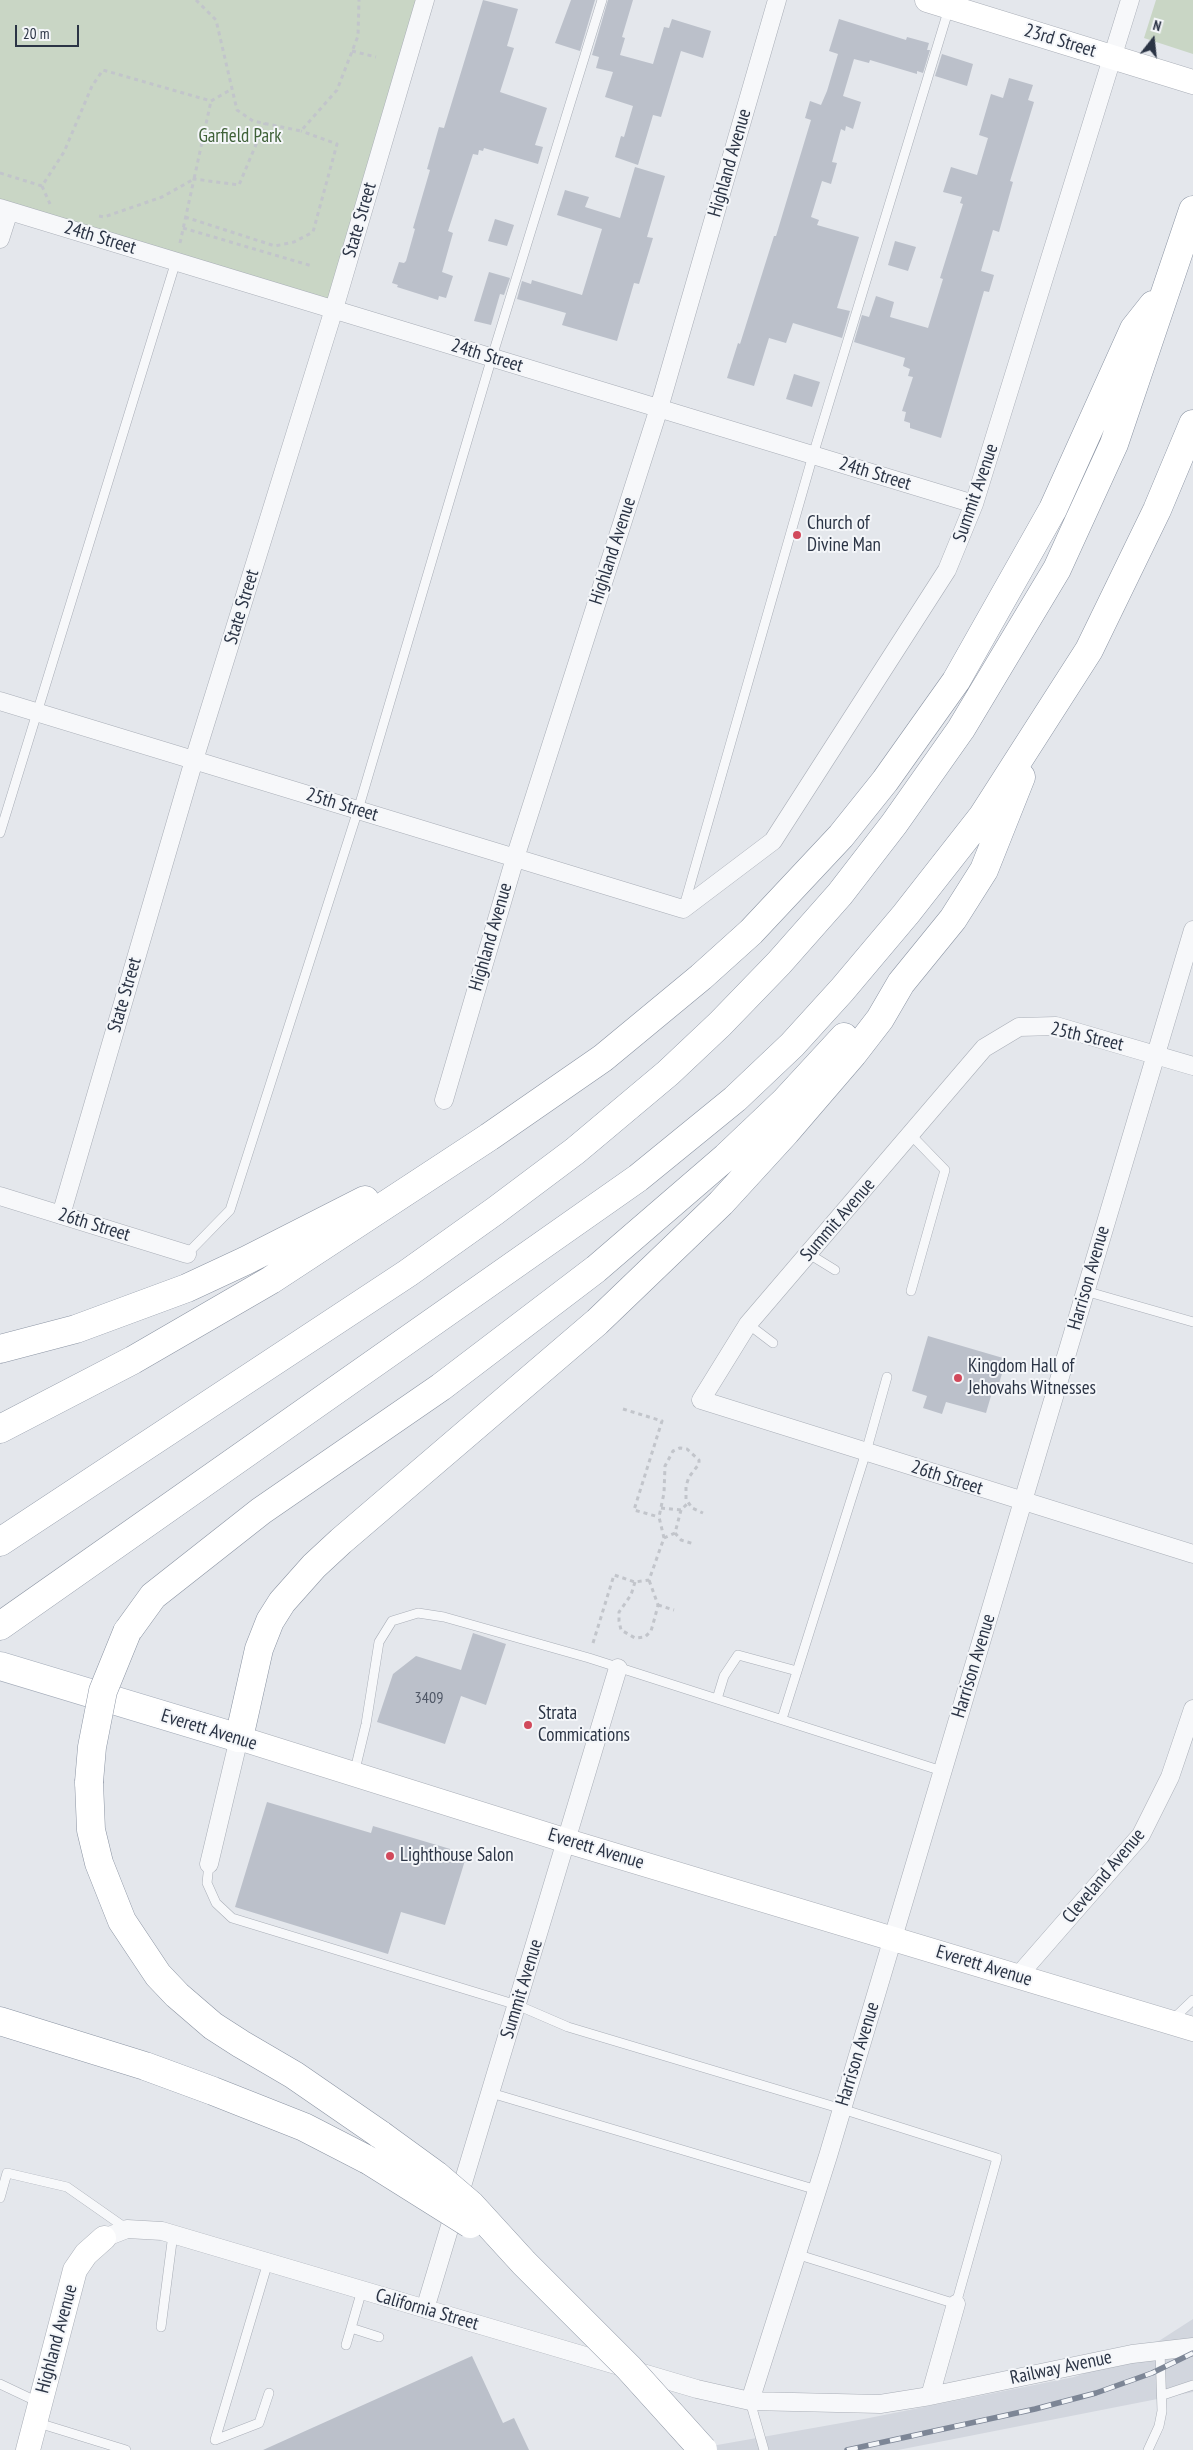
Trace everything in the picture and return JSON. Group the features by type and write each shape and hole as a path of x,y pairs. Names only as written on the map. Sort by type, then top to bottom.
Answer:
{"main road":[{"name":"23rd Street","path":"943,2 1189,81"},
{"path":"0,1542 408,1273 511,1199 575,1151 668,1073 720,1024 778,963 846,886 894,824 966,721 1057,569 1114,444 1193,210"},
{"path":"0,1429 116,1369 247,1294 489,1138 603,1058 702,978 751,932 809,872 884,782 956,681 1053,509 1134,329 1170,282"},
{"path":"6,1622 638,1178 735,1099 792,1045 842,990 906,914 982,817 1089,650 1157,510 1193,424"},
{"path":"703,2450 592,2329 524,2263 471,2205 436,2175 381,2135 294,2075 213,2026 177,1996 158,1975 122,1921 99,1863 91,1830 89,1782 92,1747 103,1691 126,1632 154,1596 246,1523 441,1387 596,1269 726,1157 784,1102 844,1037 901,983 953,919 984,870 1001,831 1038,729"},
{"path":"239,1738 259,1649 270,1621 282,1602 314,1566 341,1541 597,1322 722,1203 854,1054 880,1019 901,983"},
{"path":"0,1350 76,1329 187,1288 245,1261 489,1138"},
{"name":"Everett Avenue","path":"0,1666 239,1738 567,1841 1193,2028"},
{"path":"0,2021 145,2066 304,2127 368,2160 440,2204 524,2263"},
{"name":"Highland Avenue","path":"28,2450 75,2270 86,2254 104,2238"}],"street":[{"name":"State Street","path":"61,1215 194,760 334,310 426,0"},
{"name":"Highland Avenue","path":"444,1100 514,858 659,408 777,0"},
{"name":"Summit Avenue","path":"683,909 773,841 947,570 974,504 1130,0"},
{"name":"24th Street","path":"4,209 974,504"},
{"path":"0,239 4,209"},
{"name":"25th Street","path":"0,701 683,909"},
{"name":"Harrison Avenue","path":"750,2400 842,2109 1154,1054 1193,930"},
{"name":"25th Street","path":"984,1048 1019,1027 1056,1026 1193,1066"},
{"name":"Summit Avenue","path":"701,1400 748,1324 984,1048"},
{"name":"26th Street","path":"0,1196 187,1254"},
{"name":"26th Street","path":"701,1400 1193,1554"},
{"name":"Summit Avenue","path":"425,2309 618,1668"},
{"name":"Cleveland Avenue","path":"1018,1976 1141,1835 1170,1777 1193,1709"},
{"path":"209,1864 239,1738"},
{"name":"California Street","path":"104,2238 127,2229 162,2230 697,2389 750,2400"},
{"path":"930,2396 956,2304"},
{"name":"Railway Avenue","path":"750,2400 880,2404 930,2396 1132,2354 1193,2347"}],"lane":[{"path":"187,1254 230,1210 358,810 492,358 602,0"},
{"path":"683,909 943,2"},
{"path":"0,833 176,261"},
{"path":"911,1135 945,1170 911,1291"},
{"path":"809,1254 835,1270"},
{"path":"1084,1291 1193,1322"},
{"path":"748,1324 773,1343"},
{"path":"782,1719 866,1452 887,1377"},
{"path":"354,1774 366,1724 380,1642 392,1621 418,1613 444,1617 589,1658 942,1771"},
{"path":"717,1699 724,1676 738,1655 797,1671"},
{"path":"209,1864 207,1883 216,1903 232,1918 517,2005 568,2027 842,2109 997,2158 956,2304 796,2254"},
{"path":"1170,2022 1193,2000"},
{"path":"491,2093 817,2190"},
{"path":"0,2198 6,2173 67,2187 127,2229"},
{"path":"161,2327 173,2234"},
{"path":"268,2262 215,2440 259,2423 269,2392"},
{"path":"346,2345 362,2290"},
{"path":"351,2328 379,2337"},
{"path":"1148,2450 1159,2426 1163,2396 1160,2351"},
{"path":"0,2384 38,2412 126,2450"},
{"path":"1163,2396 1193,2385"},
{"path":"750,2400 764,2450"}],"path":[{"path":"185,217 275,246 294,242 313,232 337,144 301,131 253,121 237,110 216,20 196,0"},
{"path":"301,131 337,90 358,36 359,0"},
{"path":"352,51 376,57"},
{"path":"42,186 64,152 92,86 103,70 210,101 232,89"},
{"path":"176,261 210,101"},
{"path":"95,215 104,217 162,197 194,179 239,186 265,123"},
{"path":"0,174 42,186 51,205"},
{"path":"183,228 312,266"},
{"path":"623,1409 662,1421 634,1510 659,1517"},
{"path":"634,1582 631,1595 620,1612 618,1621 621,1630 635,1638 645,1637 651,1631 658,1605 649,1580 664,1538 659,1517 665,1466 673,1451 680,1448 687,1449 699,1460 699,1464 689,1477 686,1486 686,1499 692,1508 703,1513"},
{"path":"675,1533 681,1510 688,1503"},
{"path":"661,1508 681,1510"},
{"path":"664,1538 675,1533"},
{"path":"675,1533 681,1540 694,1544"},
{"path":"589,1658 614,1575 634,1582 649,1580"},
{"path":"658,1605 674,1610"}],"shaded area":[{"path":"1193,2319 1193,2392 898,2450 689,2450 864,2419 1074,2377 1134,2357"}],"green space":[{"name":"Garfield Park","path":"0,0 425,0 334,309 0,208"},
{"path":"1156,0 1193,0 1193,54 1144,38"}],"building":[{"path":"483,0 518,9 507,46 514,48 500,92 547,108 535,145 543,147 538,164 484,148 483,151 479,150 478,155 473,154 448,231 453,233 442,272 453,276 446,298 439,296 438,300 397,287 398,285 392,283 399,262 404,263 406,261 415,229 413,228 430,170 427,169 439,127 444,128"},
{"path":"571,0 595,0 580,51 555,43"},
{"path":"608,0 633,0 622,37 625,38 620,55 653,64 664,27 669,28 672,19 711,31 703,58 681,51 661,117 653,115 638,165 615,157 621,136 624,137 633,106 605,97 613,72 596,68 599,57 592,55"},
{"path":"839,19 906,40 907,37 929,43 927,50 930,50 923,73 917,71 917,74 870,60 869,63 854,59 843,96 861,102 853,129 846,126 845,131 841,129 832,162 837,163 831,184 822,181 811,217 819,220 817,225 859,237 837,308 850,311 842,338 793,323 786,343 769,338 754,386 727,378 738,343 740,344 774,236 776,236 811,120 805,118 810,101 821,105 827,91 838,54 829,51"},
{"path":"942,54 973,64 967,86 935,76"},
{"path":"1009,78 1033,85 1028,100 1034,102 1010,181 1013,182 999,232 993,230 981,271 994,275 989,292 984,291 941,438 910,428 910,423 904,421 906,412 902,411 913,377 908,376 910,369 903,366 905,358 854,342 862,315 869,317 876,296 894,302 890,317 928,328 943,279 940,278 963,204 960,203 962,197 943,192 951,167 977,175 988,138 979,135 991,94 1003,98"},
{"path":"635,167 665,176 647,237 653,238 639,284 634,283 617,341 562,325 566,313 517,299 522,281 531,284 532,280 582,295 602,229 557,215 565,190 589,197 585,207 620,218"},
{"path":"495,219 514,225 507,246 488,241"},
{"path":"895,241 916,247 908,271 888,265"},
{"path":"489,272 510,278 504,295 500,294 491,325 474,321"},
{"path":"794,374 820,382 812,407 786,399"},
{"name":"Kingdom Hall of Jehovahs Witnesses","path":"928,1336 1003,1358 1001,1366 1004,1367 997,1390 993,1389 986,1413 946,1402 942,1414 923,1408 927,1396 912,1391"},
{"path":"473,1633 506,1644 486,1705 461,1696 445,1744 377,1722 393,1674 416,1656 461,1670"},
{"path":"267,1802 371,1833 373,1826 467,1854 445,1925 401,1912 388,1954 235,1907"},
{"path":"472,2356 503,2423 514,2418 529,2450 263,2450"}],"railway":[{"path":"847,2450 1035,2409 1096,2393 1152,2373 1193,2353"}],"place":[{"name":"Church of Divine Man","path":"797,535"},
{"name":"Kingdom Hall of Jehovahs Witnesses","path":"958,1378"},
{"name":"Strata Commications","path":"528,1725"},
{"name":"Lighthouse Salon","path":"390,1856"}]}
